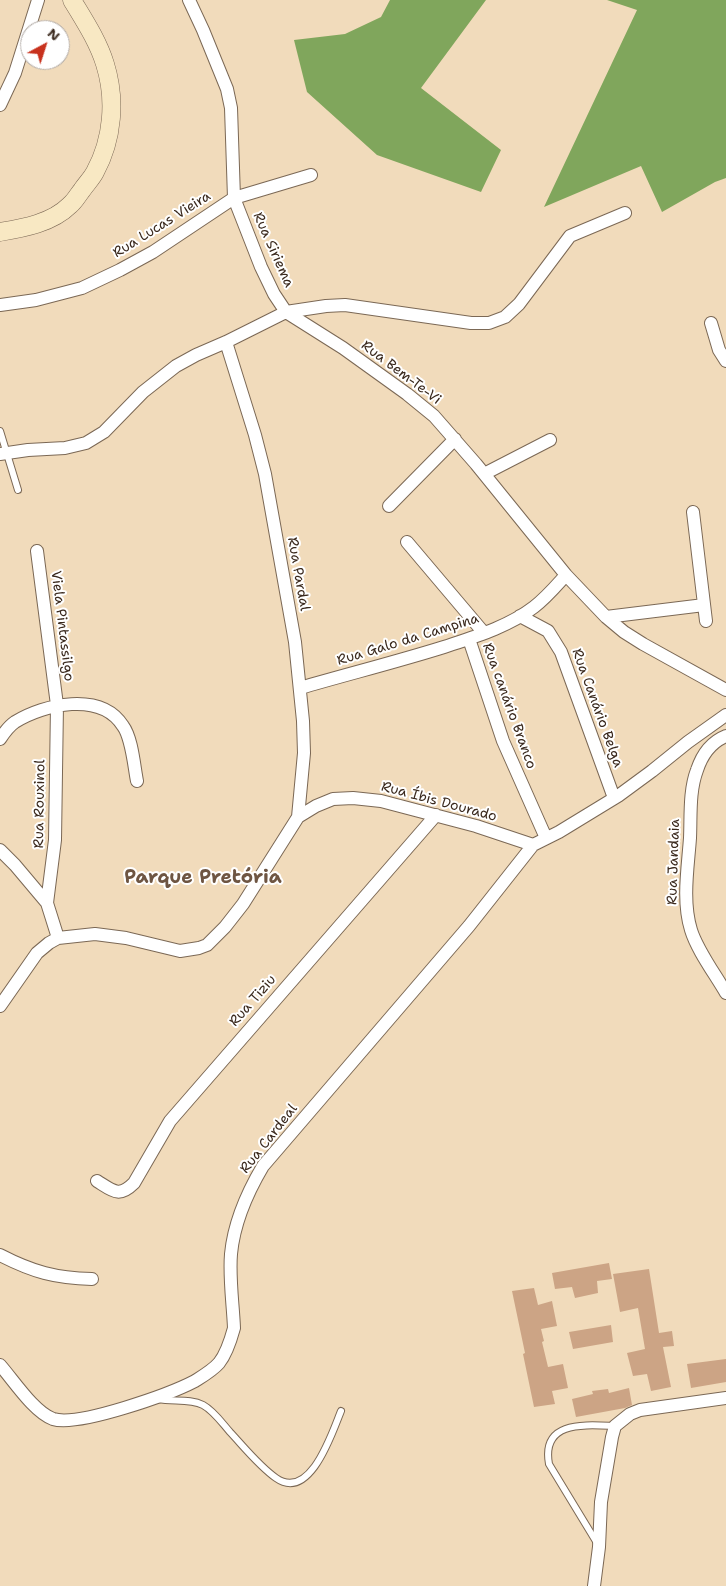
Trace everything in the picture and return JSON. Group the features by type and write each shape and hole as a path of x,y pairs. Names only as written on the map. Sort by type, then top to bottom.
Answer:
{"street":[{"path":"0,105 15,73 38,0"},
{"path":"0,232 23,228 50,219 70,205 95,172 106,144 112,119 105,64 91,33 72,0"},
{"name":"Rua Siriema","path":"189,0 227,89 231,108 234,198 261,267 274,294 286,312"},
{"name":"Rua Lucas Vieira","path":"0,305 36,300 82,288 153,252 234,198 311,176"},
{"path":"3,454 28,450 65,448 86,443 104,432 143,392 176,366 196,354 226,342 286,312 345,305 471,323 489,323 497,320 504,317 518,304 570,236 625,212"},
{"name":"Rua Bem-Te-Vi","path":"286,312 343,348 434,416 566,575 606,617 624,632 643,644 726,690"},
{"path":"711,323 719,350 726,361"},
{"name":"Rua Pardal","path":"226,342 265,474 295,642 304,753 298,816"},
{"path":"389,506 455,439"},
{"path":"484,474 550,440"},
{"path":"693,512 706,621"},
{"path":"407,542 484,633"},
{"name":"Viela Pintassilgo","path":"37,551 56,705"},
{"name":"Rua Galo da Campina","path":"300,688 484,633 534,608 550,594 566,575"},
{"path":"606,617 704,605"},
{"name":"Rua Canário Belga","path":"520,616 548,631 561,652 614,798"},
{"name":"Rua canário Branco","path":"469,639 503,741 546,838"},
{"path":"0,739 14,723 56,705 81,704 101,708 110,712 124,727 137,781"},
{"name":"Rua Rouxinol","path":"47,903 55,840 56,705"},
{"path":"533,844 614,798 726,715"},
{"name":"Rua Jandaia","path":"726,736 719,739 709,748 702,757 696,771 692,791 687,906 691,930 726,993"},
{"name":"Rua Íbis Dourado","path":"298,816 333,799 353,798 382,801 533,844"},
{"name":"Rua Tiziu","path":"98,1181 113,1191 122,1192 134,1183 170,1121 436,815"},
{"path":"0,1006 37,953 58,938 95,934 126,938 180,951 199,948 207,944 225,927 243,904 298,816"},
{"name":"Rua Cardeal","path":"0,1365 40,1412 54,1419 68,1420 85,1418 155,1398 195,1381 220,1362 234,1328 231,1254 235,1228 250,1188 263,1166 469,926 533,844"},
{"path":"2,853 47,903 58,938"},
{"path":"0,1255 16,1264 40,1272 64,1278 92,1279"},
{"path":"594,1586 599,1546 601,1502 612,1437 616,1426 630,1414 640,1410 726,1398"}],"lane":[{"path":"0,431 3,454 18,490"},
{"path":"155,1398 195,1402 209,1408 246,1450 277,1479 288,1482 298,1481 308,1475 316,1465 327,1445 341,1411"},
{"path":"599,1546 549,1464 546,1452 549,1442 564,1429 573,1426 616,1426"}],"green space":[{"path":"390,0 486,0 421,88 501,150 481,192 377,155 307,92 294,40 345,34 381,17"},
{"path":"607,0 726,0 726,178 715,182 662,212 641,166 544,207 637,10"}],"building":[{"path":"609,1263 612,1279 597,1281 598,1293 575,1298 572,1287 555,1289 552,1273"},
{"path":"649,1269 659,1333 672,1331 674,1346 663,1347 671,1387 651,1391 647,1374 633,1376 627,1353 645,1349 638,1308 620,1312 613,1274"},
{"path":"534,1288 538,1305 552,1301 557,1326 541,1329 544,1341 542,1342 548,1367 563,1364 568,1388 552,1391 555,1404 534,1407 512,1291"},
{"path":"611,1325 613,1342 573,1349 569,1332"},
{"path":"726,1359 726,1382 691,1388 687,1364"},
{"path":"629,1388 632,1405 576,1417 572,1399 593,1394 592,1391 608,1389 609,1393"}],"district":[{"name":"Parque Pretória","path":"203,878"}]}
